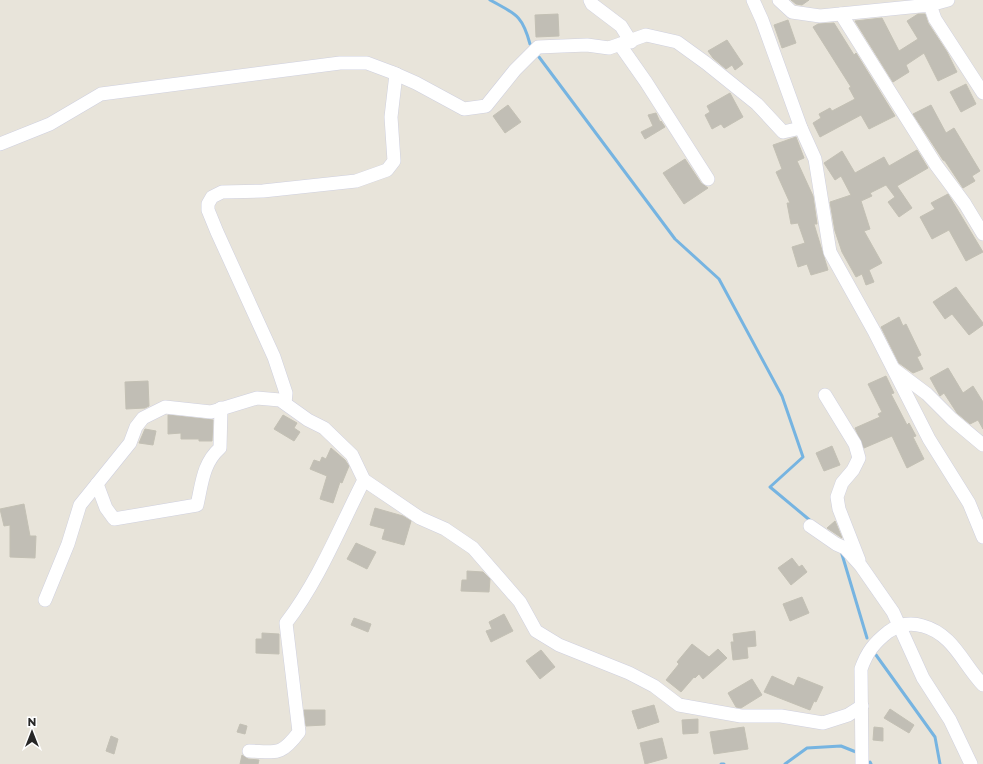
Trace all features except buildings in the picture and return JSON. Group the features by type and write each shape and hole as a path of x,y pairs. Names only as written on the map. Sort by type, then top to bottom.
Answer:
{"street":[{"path":"590,0 592,4 621,26 625,44 646,82 708,179"},
{"path":"753,0 762,20 801,128 815,159 830,252 894,370 929,439 969,503 983,537"},
{"path":"779,0 792,12 820,16 930,5 948,0"},
{"path":"930,5 935,19 983,93"},
{"path":"842,14 936,165 965,204 983,234"},
{"path":"0,144 50,124 101,94 340,63 367,63 396,74 464,109 486,106 515,70 538,47 588,45 609,48 625,44 646,35 677,42 757,104 783,132 801,128"},
{"path":"285,403 286,393 274,356 217,232 208,210 208,204 212,197 222,192 263,191 356,181 387,170 394,161 391,117 396,74"},
{"path":"894,370 927,394 952,419 983,445"},
{"path":"825,395 855,444 859,458 853,470 842,483 837,497 839,509 861,566"},
{"path":"45,600 68,544 80,505 130,443 136,427 143,418 164,407 210,412 257,398 280,400 308,420 324,428 352,455 364,480 420,518 445,529 473,548 520,602 536,632 565,648 629,673 654,686 679,705 741,716 781,716 823,723 848,715 862,706"},
{"path":"97,484 106,508 114,519 197,505 205,466 212,455 220,448 221,408"},
{"path":"249,751 281,751 290,745 299,732 286,623 303,601 364,480"},
{"path":"810,526 836,544 845,548 861,566 893,612 923,678 950,720 970,764"},
{"path":"862,764 861,669 866,654 882,637 900,626 913,623 938,632 953,644 983,685"}],"waterway":[{"path":"490,0 512,12 516,16 524,26 530,44"},
{"path":"539,57 675,239 719,279 782,396 803,457 770,487 812,522"},
{"path":"841,551 867,638"},
{"path":"876,655 935,737 940,764"},
{"path":"785,764 807,748 841,746 856,752"}]}
